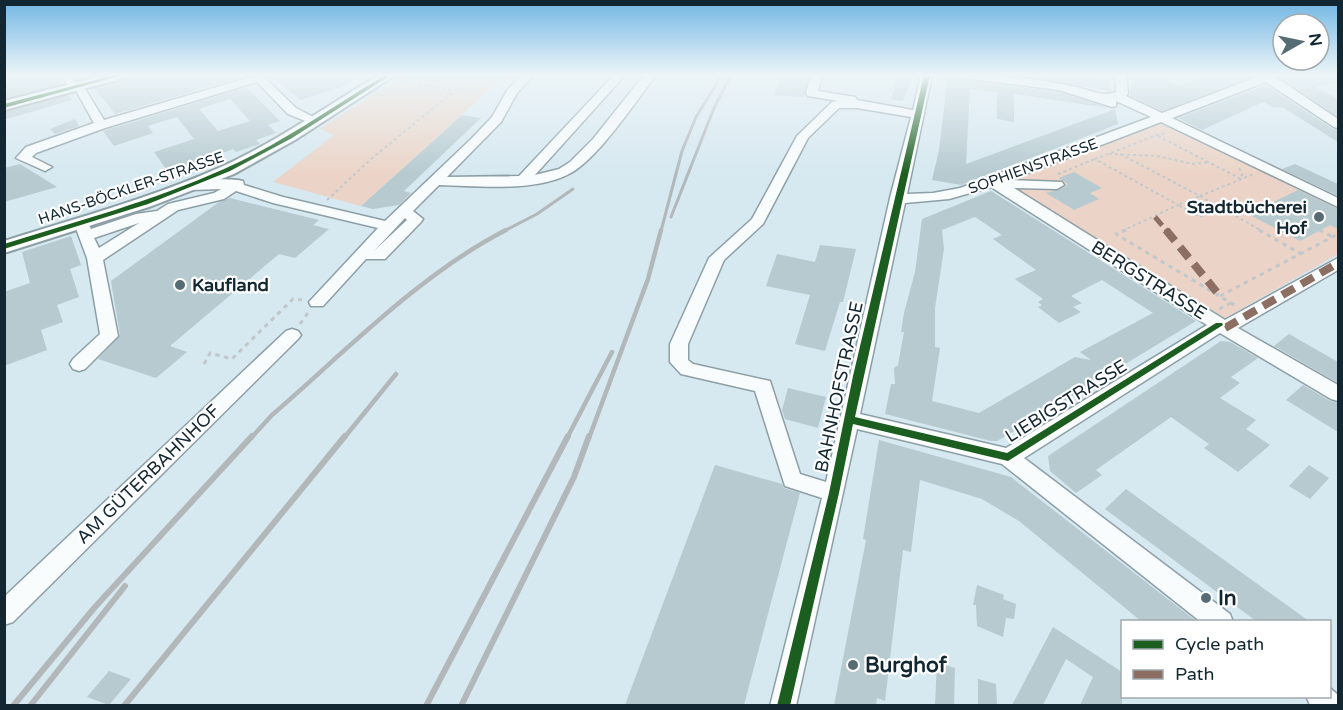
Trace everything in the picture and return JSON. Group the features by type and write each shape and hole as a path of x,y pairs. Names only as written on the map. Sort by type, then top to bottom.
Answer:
{"main road":[{"name":"HANS-BÖCKLER-STRASSE","path":"4,248 85,232 240,164 336,108"}],"street":[{"path":"90,108 101,125"},
{"path":"45,166 23,158 31,150 155,108"},
{"path":"289,108 313,120"},
{"path":"316,302 360,254 496,119 502,108"},
{"path":"524,179 589,108"},
{"path":"435,181 553,176 580,160 623,108"},
{"path":"833,108 803,136 758,221 717,258 679,344 679,362 687,369 763,386 792,480 834,493"},
{"path":"893,108 918,111"},
{"path":"901,108 918,111"},
{"path":"907,108 918,111"},
{"path":"1120,108 1147,123"},
{"path":"1140,108 1338,203"},
{"name":"SOPHIENSTRASSE","path":"897,198 931,200 994,182 1186,108"},
{"path":"1316,108 1338,124"},
{"name":"BAHNHOFSTRASSE","path":"783,705 834,493 897,198 918,111"},
{"path":"239,186 236,173 240,164"},
{"path":"994,182 1057,185"},
{"name":"BERGSTRASSE","path":"994,182 1222,326 1338,394"},
{"path":"192,186 209,183 239,186 317,209 388,226"},
{"path":"95,258 179,204 219,196 239,186"},
{"path":"360,254 379,256 416,219 404,211"},
{"path":"79,364 108,336 95,258 85,232 163,213"},
{"name":"LIEBIGSTRASSE","path":"849,419 1008,457 1222,326 1250,314 1338,263"},
{"name":"AM GÜTERBAHNHOF","path":"4,614 292,335"},
{"path":"1008,457 1220,620"}],"path":[{"path":"317,209 371,159 433,108"},
{"path":"1029,184 1157,135 1173,132"},
{"path":"1157,135 1241,178"},
{"path":"1107,154 1158,156 1192,164 1210,162"},
{"path":"1120,154 1220,207 1301,254"},
{"path":"1095,159 1200,216 1220,207"},
{"path":"1241,166 1234,161 1242,174 1241,178"},
{"path":"1110,238 1178,205 1241,178 1256,174 1248,170"},
{"path":"1315,227 1336,236"},
{"path":"1116,234 1250,314"},
{"path":"1220,296 1336,236"},
{"path":"204,364 210,353 232,359 293,299 316,302 292,335"}],"shaded area":[{"path":"352,108 469,108 361,206 273,182 334,135 320,129"},
{"path":"1160,121 1338,208 1338,254 1225,318 1005,184"}],"building":[{"path":"19,108 44,108 4,120 4,112"},
{"path":"110,108 135,108 115,114"},
{"path":"178,108 202,108 199,109 218,131 250,121 238,108 267,108 280,121 268,125 276,133 256,140 260,144 236,152 233,149 169,173 154,152 194,139 177,117 148,126 153,133 114,146 103,131"},
{"path":"944,108 969,108 966,164 1115,109 1118,124 961,185 932,180 939,150"},
{"path":"997,108 1014,108 1014,122 997,119"},
{"path":"1204,108 1250,108 1202,130 1178,118"},
{"path":"1284,108 1301,108 1338,130 1338,142"},
{"path":"1325,108 1338,108 1338,117"},
{"path":"462,115 481,118 404,191 411,193 399,205 373,209 361,206"},
{"path":"75,119 79,126 55,134 50,129"},
{"path":"20,164 57,187 4,202 4,168"},
{"path":"1295,164 1338,184 1338,196 1282,169"},
{"path":"1074,172 1102,188 1090,193 1099,199 1074,210 1046,193 1065,187 1068,184 1059,178"},
{"path":"1298,190 1338,209 1338,229 1330,225 1300,241 1248,214"},
{"path":"991,191 1196,321 997,441 885,414 891,384 895,384 894,368 898,365 904,332 901,332 904,313 915,272 922,219","holes":["975,217 1002,235 993,239 1036,270 1015,279 1043,299 1038,302 1042,305 1038,307 1059,323 1081,312 1073,307 1082,303 1071,296 1102,280 1153,313 1080,352 1091,360 1075,357 979,413 932,401 940,348 935,347 935,308 944,249 942,230"]},
{"name":"Kaufland","path":"230,198 319,220 313,225 329,229 295,258 279,254 170,346 187,352 156,378 98,359 120,335 111,281 219,202"},
{"path":"71,236 81,265 70,269 79,297 57,305 63,322 41,330 47,350 4,366 4,292 30,283 22,252"},
{"path":"820,245 856,249 843,302 840,302 825,351 795,344 810,295 766,286 777,254 815,262"},
{"path":"1289,334 1338,362 1338,383 1274,346"},
{"path":"1221,341 1230,342 1258,358 1231,377 1240,383 1220,398 1256,420 1246,429 1270,445 1238,472 1204,448 1209,444 1171,417 1096,470 1102,475 1076,493 1050,471 1048,456"},
{"path":"1303,385 1330,401 1338,403 1338,432 1286,400"},
{"path":"788,388 826,397 818,428 785,419 782,410"},
{"path":"879,440 1011,477 1195,620 1140,620 1019,521 982,499 920,480 911,552 903,550 885,701 877,698 876,705 834,705 866,540 863,539"},
{"path":"715,465 782,484 784,488 800,493 744,705 625,705"},
{"path":"1309,465 1329,478 1310,499 1289,486"},
{"path":"1126,489 1308,620 1255,620 1105,509"},
{"path":"977,585 1004,595 1003,599 1016,604 1014,619 1006,618 1003,637 977,626 976,605 973,605"},
{"path":"1053,627 1121,671 1122,705 1080,705 1093,677 1066,659 1043,705 1012,705"},
{"path":"937,663 955,668 954,705 935,705"},
{"path":"109,671 131,679 109,705 87,697"},
{"path":"978,679 996,684 997,705 978,705"}],"railway":[{"path":"661,231 682,151 701,108"},
{"path":"671,217 714,108"},
{"path":"504,231 537,214 573,189"},
{"path":"251,438 272,415 413,291 474,248 506,230"},
{"path":"589,438 648,279 661,230"},
{"path":"567,438 612,352"},
{"path":"344,438 396,374"},
{"path":"13,706 95,607 252,436"},
{"path":"124,706 345,436"},
{"path":"426,706 568,436"},
{"path":"461,706 574,477 589,436"},
{"path":"30,706 125,586"}],"marked path":[{"path":"1155,217 1220,296"},
{"path":"1225,328 1338,263"}],"cycle path":[{"path":"4,247 146,203 201,182 249,160 335,108"},
{"path":"783,706 834,493 858,376 919,108"},
{"path":"849,419 1008,457 1219,325"}],"place":[{"name":"Stadtbücherei Hof","path":"1319,217"},
{"name":"Kaufland","path":"180,285"},
{"name":"In","path":"1206,598"},
{"name":"Burghof","path":"853,665"}]}
